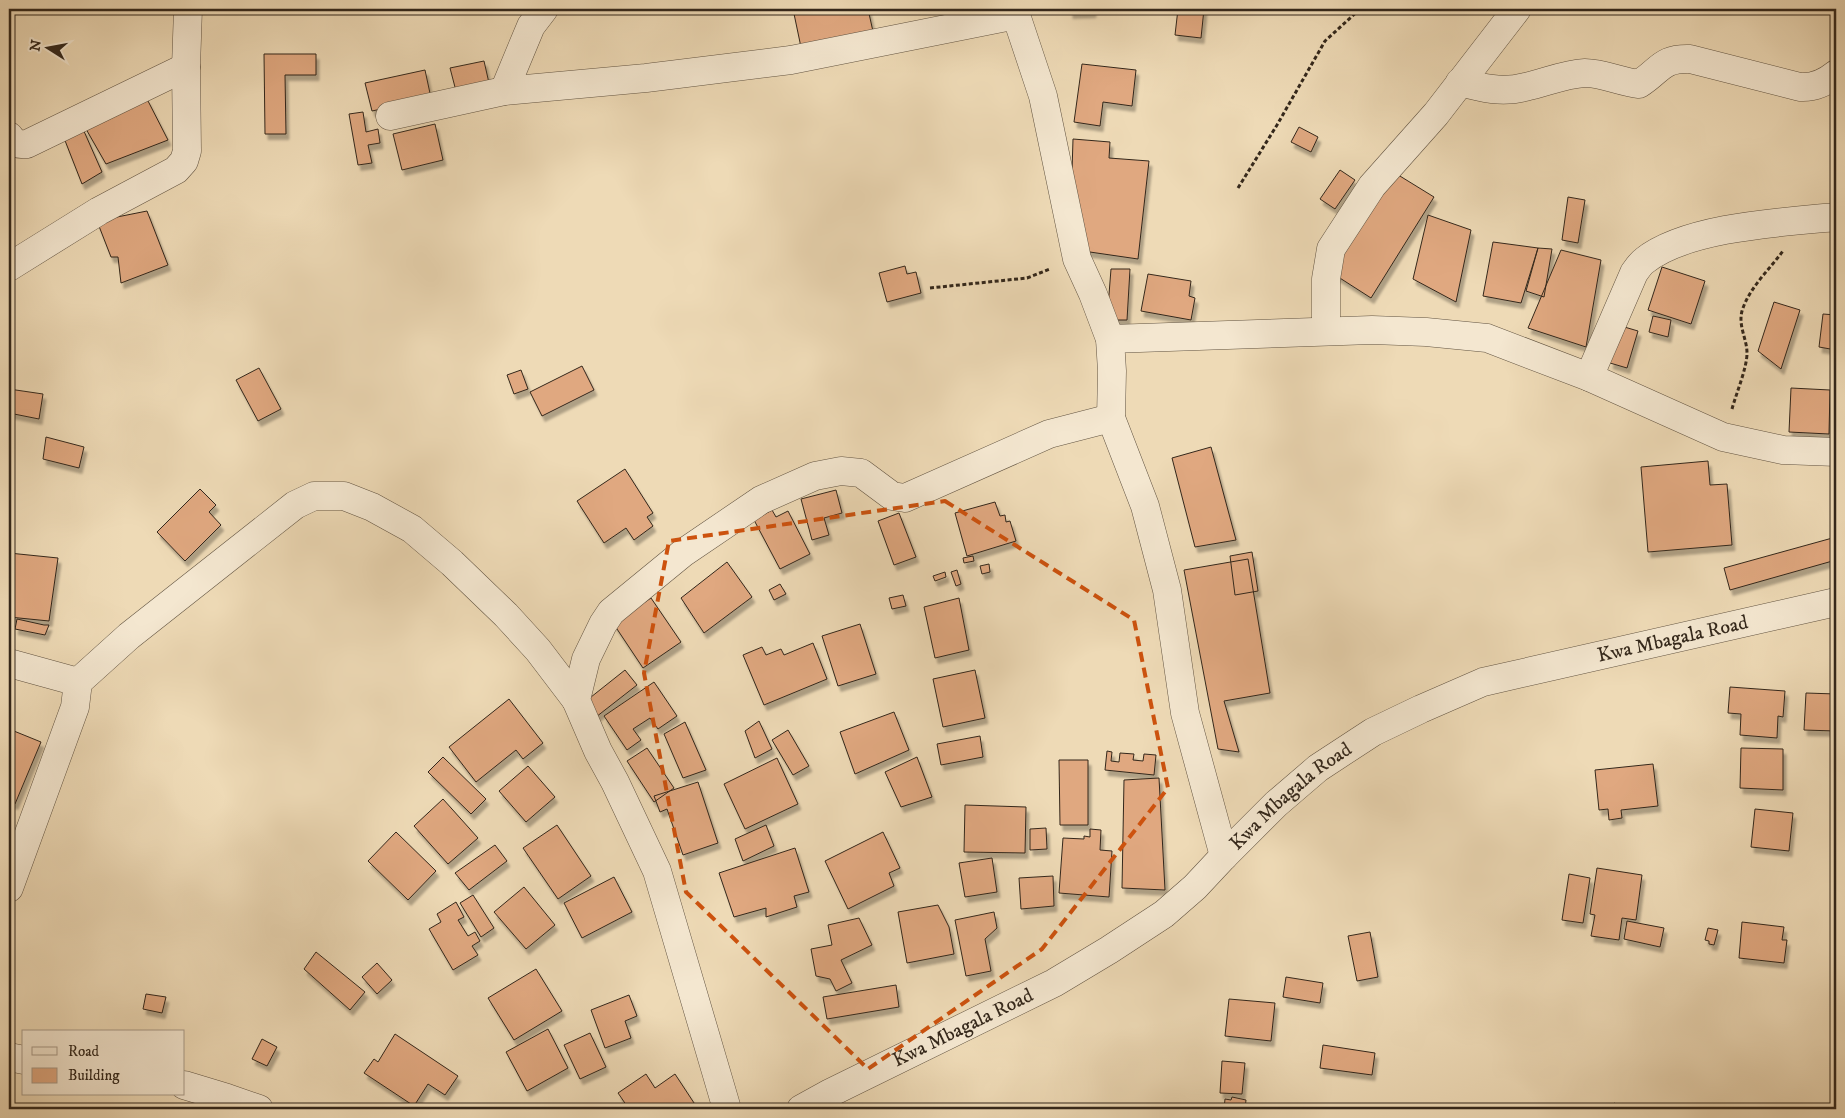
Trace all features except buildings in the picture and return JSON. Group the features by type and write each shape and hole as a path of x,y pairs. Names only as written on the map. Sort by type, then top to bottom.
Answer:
{"street":[{"path":"9,267 99,211 176,170 184,161 187,151 186,67 188,9"},
{"path":"504,91 531,26 544,9"},
{"path":"1326,331 1326,279 1332,249 1372,186 1436,114 1517,9"},
{"path":"390,116 504,91 646,78 791,60 867,46 1015,12 1043,96 1076,259 1110,339 1112,372 1111,418 1146,506 1167,590 1185,713 1224,856"},
{"path":"1460,82 1490,90 1505,90 1524,88 1568,74 1588,73 1639,84 1666,62 1678,59 1690,59 1810,88 1836,74"},
{"path":"9,136 12,141 19,145 26,144 186,67"},
{"path":"1589,377 1634,273 1643,262 1656,253 1682,242 1736,228 1836,217"},
{"path":"1110,339 1372,330 1426,332 1487,338 1589,377 1723,437 1783,450 1836,452"},
{"path":"576,700 586,659 611,612 683,553 761,500 815,476 841,471 861,473 892,496 905,498 1049,434 1111,418"},
{"path":"9,888 75,707 78,682 129,636 295,504 314,496 344,496 372,507 412,529 452,563 506,615 538,650 576,700 598,751 657,870 727,1109"},
{"name":"Kwa Mbagala Road","path":"801,1109 1054,983 1164,914 1195,887 1276,804 1318,768 1374,732 1483,682 1836,602"},
{"path":"9,663 78,682"},
{"path":"9,1057 22,1060"},
{"path":"185,1085 259,1109"}],"path":[{"path":"1238,188 1277,125 1324,41 1360,9"},
{"path":"1723,437 1746,361 1746,346 1741,314 1746,300 1754,287 1809,220"},
{"path":"930,288 1027,278 1076,259"}],"highlighted area":[{"path":"945,501 1134,620 1168,788 1042,949 868,1069 686,892 644,673 669,541"}]}
